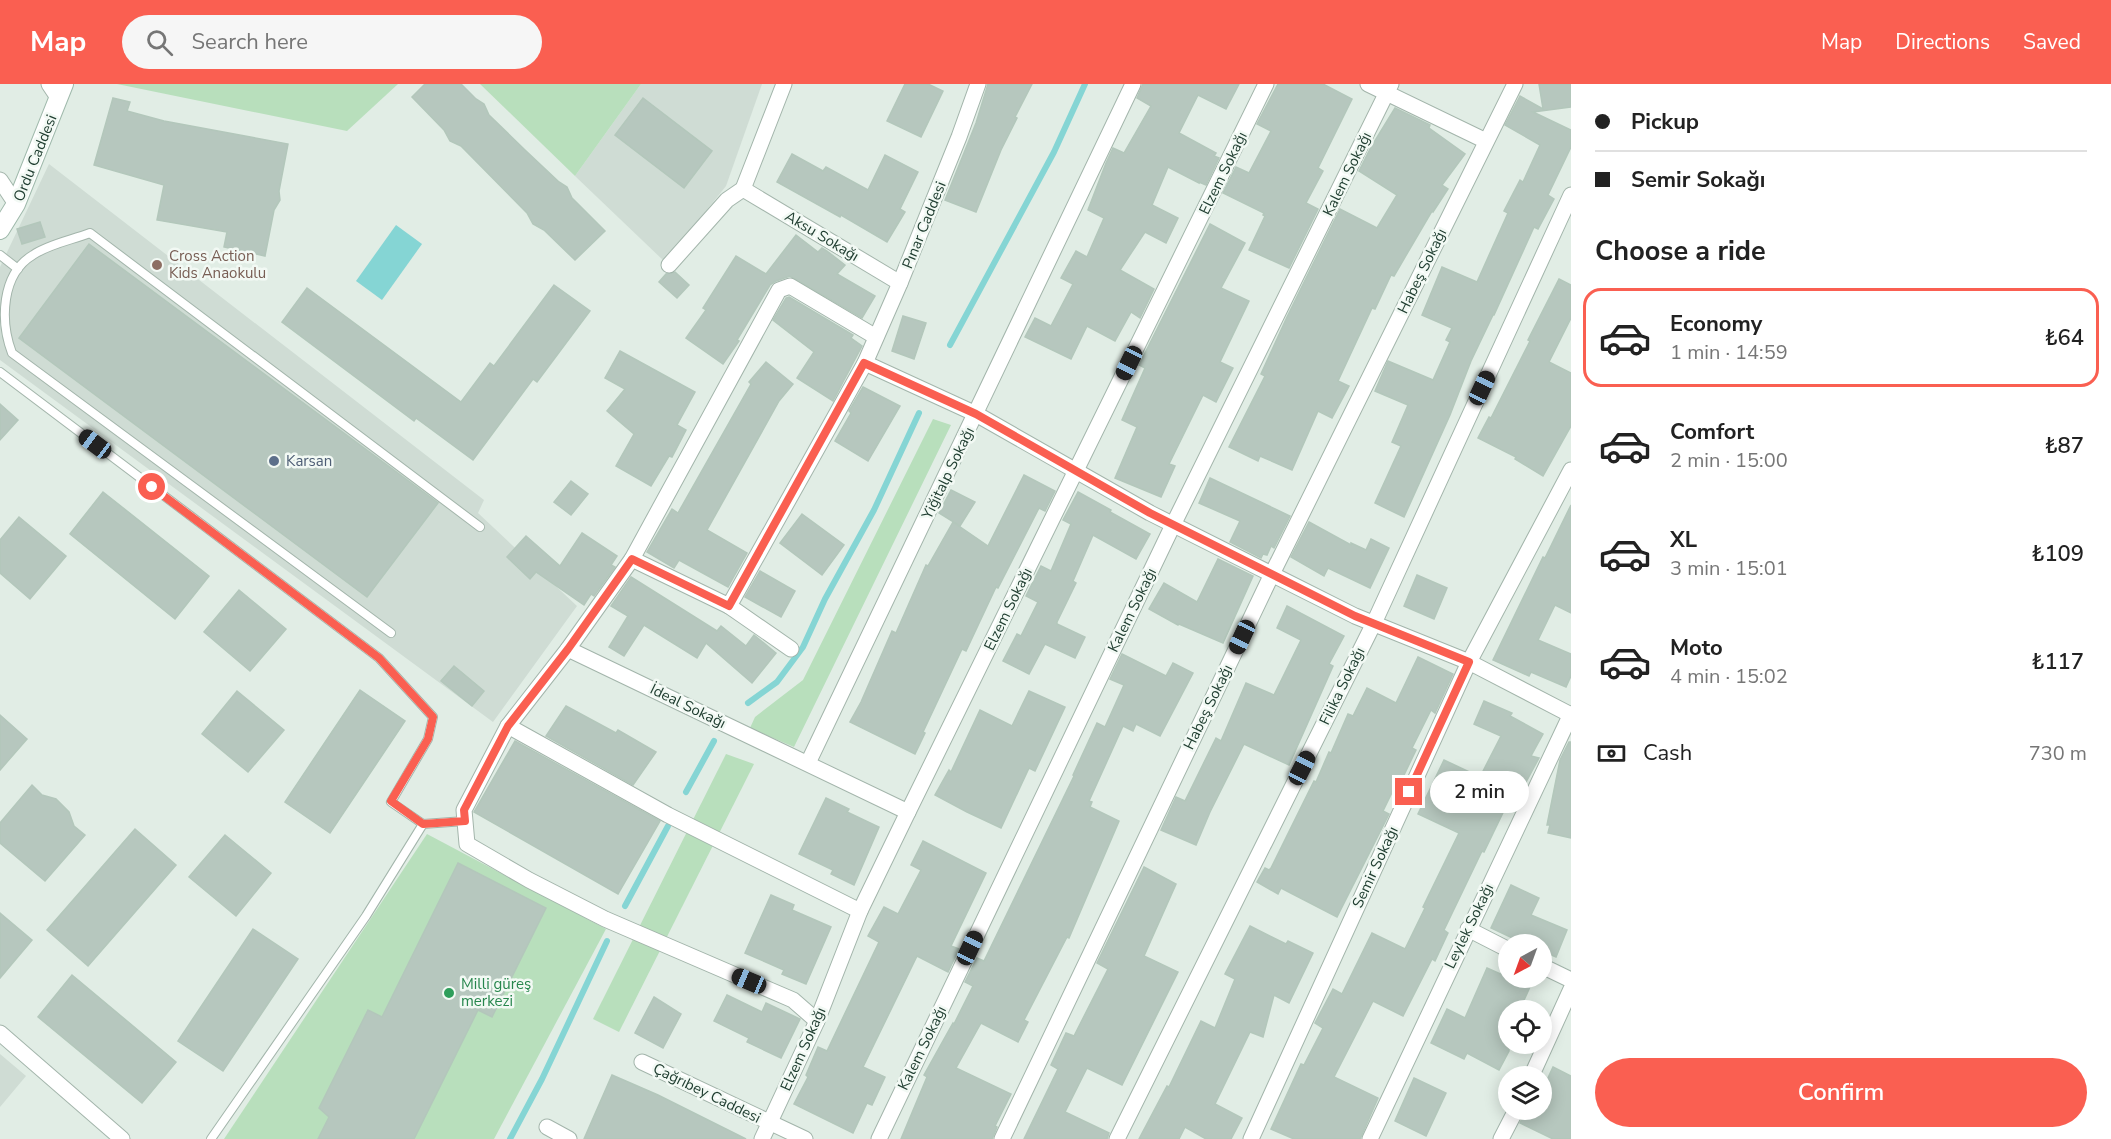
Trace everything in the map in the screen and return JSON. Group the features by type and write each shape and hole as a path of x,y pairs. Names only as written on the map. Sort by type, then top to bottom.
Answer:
{"main road":[{"name":"Ordu Caddesi","path":"0,230 16,204 58,89"}],"street":[{"path":"669,265 727,200 743,189 784,84"},
{"name":"Pınar Caddesi","path":"729,606 864,363 900,283 978,84"},
{"name":"Yiğitalp Sokağı","path":"808,763 1133,84"},
{"name":"Elzem Sokağı","path":"762,1139 817,1021 860,911 1266,84"},
{"path":"1368,84 1389,89 1486,141"},
{"name":"Habeş Sokağı","path":"1002,1139 1272,574 1515,84"},
{"name":"Kalem Sokağı","path":"879,1139 1173,525 1389,89"},
{"path":"0,180 16,204"},
{"name":"Aksu Sokağı","path":"743,189 900,283"},
{"name":"Filika Sokağı","path":"1117,1139 1374,623 1571,195"},
{"path":"817,1021 793,1000 605,919 466,844 464,810 508,726 568,649 632,559 779,290 790,286 876,337"},
{"path":"864,363 976,414 1173,525 1374,623 1469,662 1571,714"},
{"name":"Semir Sokağı","path":"1251,1139 1469,662 1571,470"},
{"path":"632,559 729,606 791,650"},
{"name":"İdeal Sokağı","path":"568,649 908,812"},
{"name":"Leylek Sokağı","path":"1370,1139 1571,714"},
{"path":"508,726 668,815 860,911"},
{"path":"1468,929 1498,944"},
{"path":"1552,971 1571,980"},
{"path":"1536,1066 1571,989"},
{"path":"0,1033 122,1139"},
{"name":"Çağrıbey Caddesi","path":"642,1062 805,1139"},
{"path":"1501,1139 1510,1120"},
{"path":"547,1127 569,1139"}],"lane":[{"path":"391,633 12,353 6,332 5,310 9,288 18,269 34,254 90,233 480,527"},
{"path":"0,255 18,269"},
{"path":"0,372 379,658 433,717 428,739 391,801 423,824 465,821"},
{"path":"210,1139 366,916 423,824"}],"shaded area":[{"path":"641,84 762,84 726,186 665,262 575,176"},
{"path":"49,164 484,500 478,513 577,606 493,722 0,360 0,267"},
{"path":"0,1054 26,1076 0,1107"}],"green space":[{"path":"117,84 398,84 347,131"},
{"path":"480,84 641,84 575,176"},
{"path":"933,419 951,425 794,747 750,728 755,717 803,680"},
{"path":"726,754 754,764 619,1032 593,1019"},
{"path":"427,834 606,929 494,1139 224,1139"}],"water":[{"path":"396,225 422,244 382,300 356,281"}],"building":[{"path":"425,84 461,84 484,104 489,115 525,150 567,187 572,198 605,231 575,260 544,230 533,224 527,213 461,146 450,141 444,130 412,97"},
{"path":"905,84 928,84 943,91 921,137 887,121"},
{"path":"988,84 1032,84 1015,117 1017,118 1001,150 976,212 945,200 976,123"},
{"path":"1143,84 1239,84 1226,109 1198,95 1179,133 1216,153 1214,156 1219,158 1206,185 1168,167 1152,205 1178,218 1166,243 1145,232 1120,270 1154,289 1140,318 1131,312 1115,341 1087,326 1071,359 1025,337 1035,318 1051,326 1073,284 1061,278 1076,251 1087,257 1104,218 1088,210 1106,163 1113,148 1124,153 1151,106 1137,98"},
{"path":"1278,84 1323,84 1352,99 1318,168 1323,171 1306,203 1318,209 1289,268 1249,250 1265,216 1264,213 1223,193 1236,167 1249,173 1271,131 1257,124"},
{"path":"1539,84 1571,84 1571,107 1533,112 1571,130 1571,147 1548,195 1554,199 1538,229 1534,227 1471,361 1450,415 1404,517 1375,503 1401,446 1392,442 1408,405 1375,391 1388,361 1433,380 1450,342 1446,340 1452,328 1422,315 1442,267 1477,282 1508,213 1504,211 1520,180 1523,182 1540,145 1505,125 1520,96 1543,109"},
{"path":"113,98 130,102 127,111 164,121 288,144 279,191 280,200 274,210 265,256 224,247 227,232 157,220 164,185 94,165"},
{"path":"643,98 712,151 684,188 615,135"},
{"path":"1395,108 1430,125 1429,128 1465,154 1442,185 1448,189 1432,211 1394,276 1391,275 1375,309 1372,308 1338,381 1349,386 1332,418 1318,411 1292,470 1260,456 1258,461 1229,447 1265,376 1261,374 1340,209 1377,228 1397,195 1359,171"},
{"path":"792,154 823,171 826,167 868,190 885,155 918,172 900,209 905,212 887,242 777,182"},
{"path":"40,222 45,237 22,244 17,229"},
{"path":"1210,224 1245,243 1221,288 1249,301 1220,362 1233,368 1216,402 1203,395 1169,464 1175,466 1161,497 1115,478 1137,427 1122,420 1145,368 1139,365"},
{"path":"796,235 818,252 822,248 827,251 845,265 837,274 875,296 862,318 790,276 770,285 737,340 739,341 723,364 686,338 706,310 703,308 736,256 766,274"},
{"path":"89,244 438,503 367,597 19,338"},
{"path":"675,272 689,285 677,298 659,282 666,274"},
{"path":"1559,279 1571,285 1571,318 1549,362 1571,373 1571,426 1543,476 1515,459 1516,457 1478,438 1489,417 1491,418"},
{"path":"554,285 590,311 537,382 533,379 473,460 416,418 414,421 282,322 307,288 461,402 490,363 494,366"},
{"path":"789,297 853,335 851,338 862,346 833,401 797,378 814,352 773,320 786,298"},
{"path":"903,316 926,323 914,359 892,351"},
{"path":"620,351 695,392 677,425 686,430 672,457 669,456 651,486 616,466 634,434 607,411 625,389 605,378"},
{"path":"766,362 793,384 779,401 707,530 747,553 728,587 679,560 674,568 647,552 672,509 678,513 751,384 749,382"},
{"path":"863,387 900,406 868,461 835,441"},
{"path":"0,404 18,420 0,440"},
{"path":"1024,475 1055,491 1045,511 1039,508 998,588 996,587 966,651 962,649 915,754 850,722 892,631 896,633 926,565 928,566 953,522 988,546"},
{"path":"1210,478 1290,516 1274,548 1271,546 1267,555 1263,554 1261,558 1230,542 1240,521 1199,503"},
{"path":"571,481 588,494 571,515 554,502"},
{"path":"951,490 975,502 960,526 939,513"},
{"path":"103,492 209,576 175,619 70,534"},
{"path":"1078,492 1150,534 1136,559 1093,535 1073,581 1076,583 1057,622 1085,637 1075,658 1045,644 1029,674 1003,661 1017,634 1021,636 1038,602 1026,596 1041,566 1051,571 1071,524 1063,520"},
{"path":"1571,505 1571,613 1555,605 1538,640 1571,654 1571,676 1566,687 1531,672 1529,676 1493,660"},
{"path":"802,514 844,545 822,575 780,543"},
{"path":"19,517 66,556 30,599 0,573 0,540"},
{"path":"1309,522 1351,545 1351,543 1366,550 1371,539 1389,548 1370,588 1328,568 1324,576 1291,557"},
{"path":"582,533 617,556 611,565 615,567 594,596 591,594 584,605 536,572 530,579 507,557 526,536 560,566"},
{"path":"1218,559 1253,576 1223,643 1178,625 1149,609 1164,583 1197,602"},
{"path":"760,571 795,591 781,617 745,597"},
{"path":"1417,575 1447,588 1434,619 1404,606"},
{"path":"631,577 717,631 721,626 746,646 754,635 776,653 752,683 706,643 697,658 644,625 624,656 609,647 628,616 611,606"},
{"path":"239,590 286,629 250,671 204,632"},
{"path":"1287,606 1344,636 1329,664 1333,666 1289,765 1244,744 1196,845 1161,830 1176,797 1185,801 1216,738 1221,741 1246,683 1274,695 1301,640 1277,628"},
{"path":"1122,654 1166,676 1173,663 1193,673 1160,736 1136,724 1133,731 1123,726 1089,801 1092,802 1090,807 1119,821 1069,938 1067,937 1024,1020 1028,1022 1018,1042 981,1023 956,1068 1011,1094 995,1126 997,1127 992,1139 901,1139 927,1077 924,1075 973,986 965,982 977,958 984,961 1074,776 1097,723 1105,727 1124,685 1110,679"},
{"path":"1418,657 1453,674 1435,713 1431,710 1412,748 1416,750 1383,811 1389,814 1337,917 1281,888 1278,894 1257,882 1265,868 1269,870 1271,868 1329,752 1331,753 1348,714 1353,716 1367,688 1396,703"},
{"path":"454,666 484,691 472,706 441,681"},
{"path":"360,690 405,721 330,833 285,802"},
{"path":"237,691 284,730 248,772 202,734"},
{"path":"1029,691 1065,707 1035,771 1029,768 1001,828 935,795 949,770 951,772 980,710 1012,726"},
{"path":"1484,701 1512,713 1510,716 1543,734 1531,756 1539,758 1519,795 1513,792 1444,930 1448,933 1435,961 1432,959 1403,1016 1373,1001 1334,1077 1378,1098 1360,1139 1294,1139 1271,1129 1301,1064 1304,1065 1323,1028 1315,1023 1333,989 1342,994 1372,933 1405,949 1459,833 1418,814 1444,760 1480,777 1501,736 1474,724"},
{"path":"566,706 616,733 618,730 656,752 633,785 546,736"},
{"path":"0,715 27,739 0,770"},
{"path":"515,741 660,821 618,894 474,812"},
{"path":"1571,742 1571,838 1548,833 1550,825 1547,825 1560,760"},
{"path":"32,785 42,795 56,799 69,812 74,826 85,835 45,881 0,843 0,823"},
{"path":"826,798 849,809 847,812 879,827 854,885 831,874 833,870 799,854"},
{"path":"135,829 176,865 88,966 47,930"},
{"path":"225,835 271,873 236,916 189,877"},
{"path":"923,841 986,873 951,946 959,949 948,972 917,956 863,1067 885,1077 872,1105 867,1103 853,1133 794,1104 808,1077 806,1075 818,1047 827,1051 879,942 868,936 884,907 898,914 921,870 911,865"},
{"name":"Milli güreş merkezi","path":"458,863 546,908 492,1017 478,1010 414,1139 318,1139 329,1117 319,1108 368,1010 382,1017"},
{"path":"1144,867 1176,884 1144,956 1178,972 1122,1085 1087,1068 1065,1112 1109,1133 1107,1139 1024,1139 1058,1069 1051,1065 1066,1033 1074,1036 1108,969 1097,963"},
{"path":"1511,885 1539,898 1531,915 1567,930 1556,957 1552,955 1552,934 1504,934 1491,928"},
{"path":"771,895 794,905 792,910 831,927 806,984 782,974 784,970 745,953"},
{"path":"0,913 32,940 0,978"},
{"path":"1250,926 1286,944 1288,941 1313,953 1289,1003 1274,995 1263,1037 1250,1032 1215,1104 1242,1118 1231,1139 1206,1139 1185,1127 1179,1139 1139,1139 1167,1086 1169,1087 1201,1021 1215,1028 1235,979 1225,974"},
{"path":"253,929 298,959 223,1071 178,1041"},
{"path":"1487,968 1498,973 1498,988 1530,988 1524,1000 1498,1000 1498,1054 1507,1054 1501,1066 1498,1066 1498,1069 1467,1053 1464,1059 1431,1043 1447,1009 1465,1018"},
{"path":"72,975 176,1062 142,1103 38,1017"},
{"path":"727,995 762,1012 766,1003 800,1019 781,1058 747,1042 749,1038 714,1021"},
{"path":"654,997 681,1014 663,1048 635,1033"},
{"path":"1553,1067 1571,1076 1571,1139 1553,1139 1520,1123 1521,1120 1552,1120"},
{"path":"612,1075 658,1095 746,1139 584,1139"},
{"path":"1414,1078 1446,1093 1426,1136 1395,1121"}],"waterway":[{"path":"950,345 1054,152 1085,84"},
{"path":"748,703 777,682 803,647 825,599 874,510 919,413"},
{"path":"686,792 714,741"},
{"path":"625,906 668,826"},
{"path":"510,1139 542,1079 607,941"}],"place":[{"name":"Cross Action Kids Anaokulu","path":"157,265"},
{"name":"Karsan","path":"274,461"},
{"name":"Milli güreş merkezi","path":"449,993"}],"route":[{"path":"152,487 379,658 433,717 428,739 391,801 423,824 465,821 464,810 508,726 568,649 632,559 729,606 864,363 976,414 1150,513 1355,616 1469,662 1409,792"}]}
